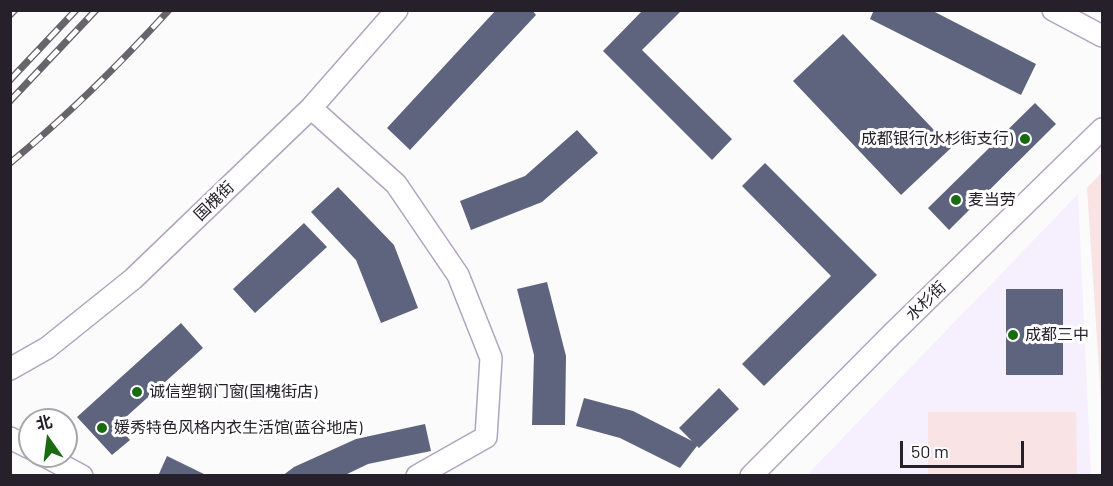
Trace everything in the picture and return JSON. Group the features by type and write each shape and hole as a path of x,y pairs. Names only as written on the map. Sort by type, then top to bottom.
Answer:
{"street":[{"name":"国槐街","path":"10,369 47,348 134,279 311,108 397,10"},
{"path":"1053,10 1102,36"},
{"path":"311,108 396,184 459,275 491,357 486,437 417,476"},
{"name":"水杉街","path":"751,476 892,333 1102,129"},
{"path":"67,468 82,476"}],"shaded area":[{"path":"1102,172 1102,415 1087,188"},
{"name":"成都三中","path":"1078,194 1091,475 807,475"},
{"path":"928,412 1076,412 1077,475 928,475"}],"building":[{"path":"496,10 532,10 536,15 410,150 387,128"},
{"path":"643,10 682,10 642,50 732,139 712,160 603,51"},
{"path":"874,10 931,10 1036,64 1021,95 870,19"},
{"path":"843,34 951,148 901,195 793,81"},
{"path":"1035,103 1056,124 949,230 928,208"},
{"path":"577,130 598,153 542,202 471,230 460,201 525,176"},
{"path":"765,163 877,275 764,386 742,364 831,276 742,186"},
{"path":"338,187 394,245 418,308 381,323 356,260 311,212"},
{"path":"304,223 327,247 255,313 233,289"},
{"path":"547,282 566,356 565,425 532,425 534,355 517,289"},
{"path":"1006,289 1063,289 1063,375 1006,375"},
{"path":"181,323 203,348 117,425 130,440 112,455 78,416"},
{"path":"719,388 739,409 699,448 697,446 680,468 620,438 576,426 584,398 633,411 692,441 679,428"},
{"path":"425,424 431,451 368,464 343,476 282,476 294,467 356,439"},
{"path":"167,456 208,476 158,476"}],"railway":[{"path":"10,15 15,10"},
{"path":"10,80 76,10"},
{"path":"10,101 96,10"},
{"path":"10,163 92,90 169,10"}],"place":[{"name":"成都银行(水杉街支行)","path":"1025,139"},
{"name":"麦当劳","path":"956,200"},
{"name":"成都三中","path":"1013,335"},
{"name":"诚信塑钢门窗(国槐街店)","path":"137,392"},
{"name":"媛秀特色风格内衣生活馆(蓝谷地店)","path":"102,428"}]}
